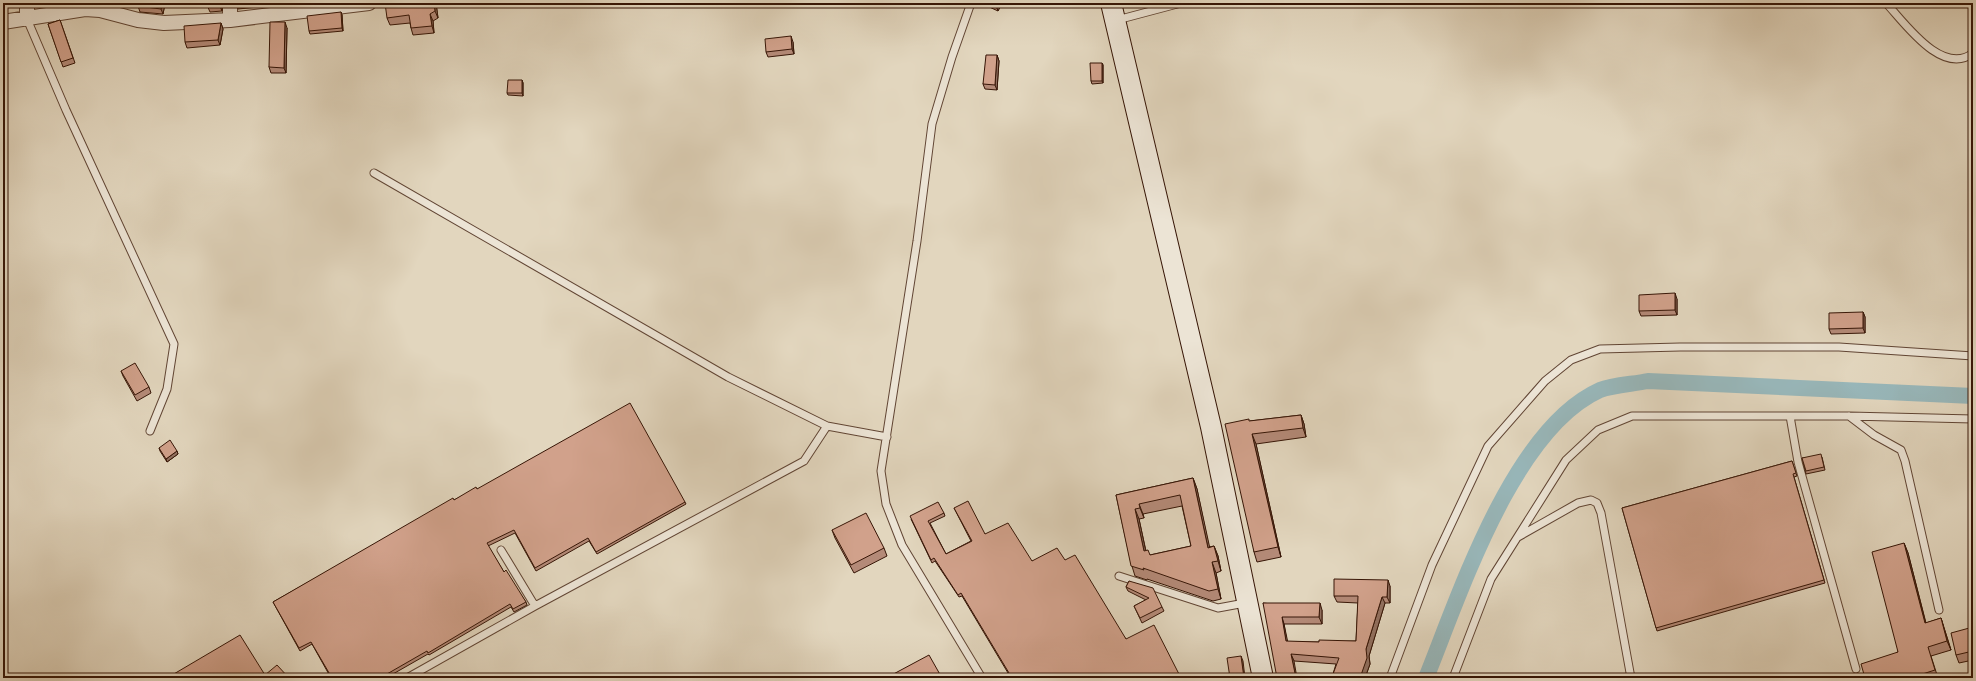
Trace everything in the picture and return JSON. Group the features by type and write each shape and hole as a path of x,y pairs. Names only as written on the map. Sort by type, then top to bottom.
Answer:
{"main road":[{"path":"1113,12 1211,427 1263,678"}],"street":[{"path":"27,3 27,19"},
{"path":"230,3 230,20"},
{"path":"3,22 85,9 100,10 138,20 164,24 230,20 369,3"}],"lane":[{"path":"971,3 952,56 932,124 917,241 881,471 886,504 902,545 982,678"},
{"path":"1113,12 1181,3"},
{"path":"1886,3 1927,47 1940,55 1950,58 1961,58 1973,53"},
{"path":"27,19 66,110 174,344 167,389 150,431"},
{"path":"374,173 728,377 827,426 887,437"},
{"path":"1390,678 1432,565 1488,446 1545,381 1571,360 1600,349 1680,347 1839,347 1973,356"},
{"path":"1453,678 1491,579 1566,460 1598,430 1632,416 1849,416 1973,419"},
{"path":"1790,416 1798,462 1856,669"},
{"path":"1849,416 1874,435 1901,450 1939,610"},
{"path":"407,678 535,606 804,461 827,426"},
{"path":"1517,537 1578,503 1591,500 1596,503 1601,513 1631,678"},
{"path":"502,550 535,606"},
{"path":"1119,576 1218,608 1248,603"}],"building":[{"path":"139,3 163,3 161,9 138,6"},
{"path":"207,3 219,3 219,4 207,5"},
{"path":"385,3 434,3 435,11 430,14 432,26 411,28 409,15 387,18"},
{"path":"986,3 1000,3 997,8"},
{"path":"341,12 342,28 309,31 307,16"},
{"path":"60,20 73,58 61,62 48,24"},
{"path":"270,22 285,22 284,68 269,67"},
{"path":"221,23 218,40 185,42 184,26"},
{"path":"791,36 792,49 766,52 765,39"},
{"path":"986,55 997,55 995,85 983,84"},
{"path":"1090,63 1102,63 1102,81 1091,81"},
{"path":"508,80 522,80 522,93 507,93"},
{"path":"1675,293 1675,310 1639,311 1639,295"},
{"path":"1863,312 1863,328 1829,329 1829,313"},
{"path":"135,363 149,387 135,395 121,371"},
{"path":"630,403 685,502 596,552 588,538 535,568 514,530 487,543 504,572 506,570 526,602 513,609 510,604 428,653 427,651 380,678 332,678 311,642 299,648 273,602 453,498 454,500 476,487 477,489"},
{"path":"1301,415 1303,428 1252,434 1278,547 1254,552 1225,424 1249,419 1249,421"},
{"path":"170,440 177,451 166,459 159,448"},
{"path":"1821,454 1824,467 1806,471 1802,458"},
{"path":"1792,461 1796,473 1793,474 1824,580 1656,628 1622,508"},
{"path":"1193,478 1208,548 1214,546 1218,561 1212,562 1218,589 1209,591 1143,568 1144,570 1131,566 1116,495","holes":["1180,495 1191,546 1150,555 1148,550 1144,551 1135,509 1140,508 1139,504"]},
{"path":"968,501 985,534 1008,523 1032,561 1057,548 1065,560 1075,555 1126,639 1154,625 1181,678 1012,678 961,593 958,595 934,558 931,560 910,516 938,502 944,513 928,521 946,554 972,541 954,508"},
{"path":"866,513 884,548 851,565 832,530"},
{"path":"1904,543 1925,623 1941,618 1947,641 1928,647 1935,670 1910,678 1865,678 1861,664 1898,652 1872,552"},
{"path":"1334,579 1388,580 1387,597 1382,597 1366,649 1367,658 1360,678 1344,678 1333,674 1339,658 1291,654 1296,678 1277,678 1263,603 1320,603 1319,617 1282,617 1286,641 1356,641 1358,596 1334,596"},
{"path":"1129,581 1153,588 1162,607 1140,618 1134,606 1149,598 1126,587"},
{"path":"1973,627 1973,651 1956,655 1951,633"},
{"path":"240,635 265,675 277,665 289,678 167,678"},
{"path":"929,655 942,678 886,678"},
{"path":"1241,656 1244,678 1230,678 1227,658"}],"waterway":[{"path":"1426,678 1473,560 1493,517 1516,476 1541,440 1569,410 1600,390 1648,381 1973,396"}]}
